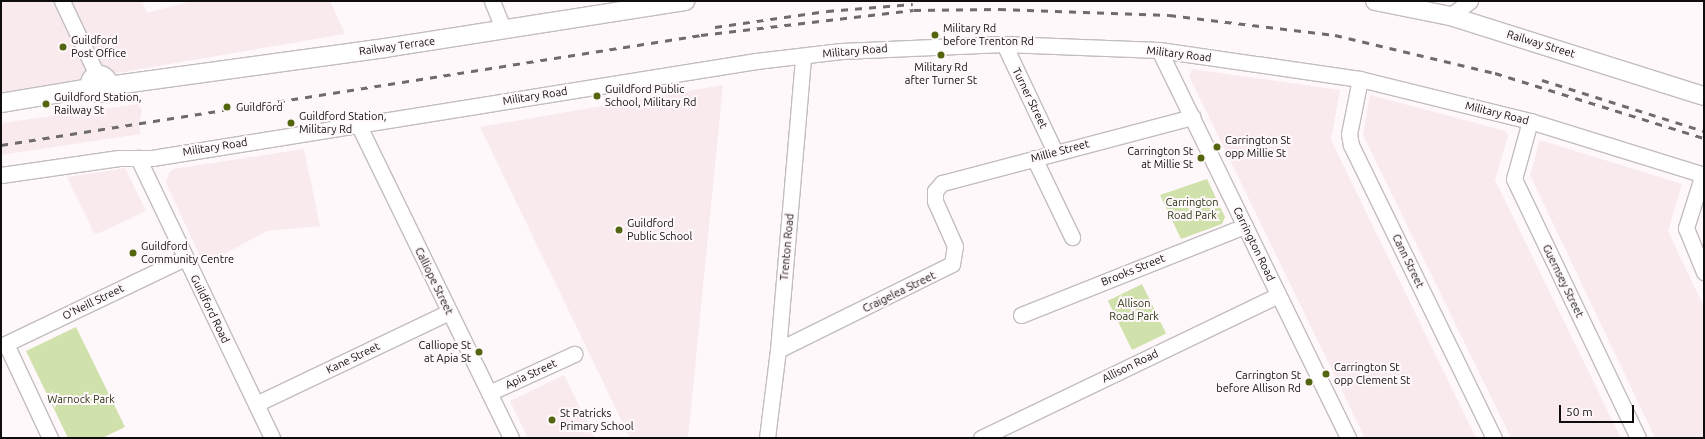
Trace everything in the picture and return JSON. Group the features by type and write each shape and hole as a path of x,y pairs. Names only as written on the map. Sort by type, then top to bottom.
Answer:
{"main road":[{"name":"Railway Terrace","path":"1,103 99,83 504,30 685,1"},
{"name":"Railway Street","path":"1375,1 1450,16 1704,96"}],"street":[{"path":"62,1 99,83"},
{"path":"492,1 504,30"},
{"path":"1450,16 1470,1"},
{"name":"Military Road","path":"1,175 119,158 138,158 756,61 841,51 1004,44 1159,50 1360,79 1530,121 1704,174"},
{"name":"Turner Street","path":"1004,44 1056,152"},
{"name":"Carrington Road","path":"1159,50 1348,438"},
{"name":"Trenton Road","path":"767,438 778,350 803,56"},
{"name":"Cann Street","path":"1360,79 1349,134 1351,145 1494,438"},
{"name":"Millie Street","path":"934,195 938,186 948,180 1192,117"},
{"name":"Guernsey Street","path":"1530,121 1514,179 1638,438"},
{"name":"Calliope Street","path":"358,124 511,438"},
{"name":"Guildford Road","path":"138,158 272,438"},
{"path":"1034,158 1072,237"},
{"path":"1704,174 1686,228 1704,272"},
{"name":"Craigelea Street","path":"778,350 952,264 955,246 937,208 934,195"},
{"name":"Brooks Street","path":"1021,315 1245,226"},
{"name":"O'Neill Street","path":"3,345 186,258"},
{"name":"Allison Road","path":"981,438 1278,295"},
{"name":"Kane Street","path":"256,404 449,312"},
{"path":"3,345 50,438"},
{"name":"Apia Street","path":"489,393 574,354"}],"shaded area":[{"path":"1,1 142,1 147,13 192,1 330,1 345,34 1,93"},
{"path":"1192,69 1340,90 1331,140 1476,438 1365,438 1189,76"},
{"name":"Guildford Public School","path":"723,85 688,438 630,438 480,127"},
{"path":"1370,95 1506,131 1508,136 1495,180 1621,438 1511,438 1363,135"},
{"path":"138,104 142,110 139,126 141,134 1,155 1,123"},
{"path":"1540,140 1682,184 1668,231 1704,307 1704,438 1655,438 1530,175"},
{"path":"304,149 320,226 267,231 204,265 166,183 169,173 173,169"},
{"path":"125,168 146,211 97,234 94,233 67,177"},
{"name":"St Patricks Primary School","path":"564,375 595,438 528,438 510,401"}],"green space":[{"name":"Carrington Road Park","path":"1207,179 1225,217 1222,224 1181,239 1160,195"},
{"name":"Allison Road Park","path":"1142,284 1166,333 1132,350 1108,301"},
{"name":"Warnock Park","path":"76,327 125,427 102,438 68,438 26,351"}],"railway":[{"path":"715,27 827,11 913,4"},
{"path":"1,145 701,35 914,10 999,9 1169,15 1335,35 1495,73 1704,138"},
{"path":"1542,80 1704,131"}],"place":[{"name":"Military Rd before Trenton Rd","path":"935,35"},
{"name":"Guildford Post Office","path":"63,47"},
{"name":"Military Rd after Turner St","path":"941,55"},
{"name":"Guildford Public School, Military Rd","path":"597,96"},
{"name":"Guildford Station, Railway St","path":"46,104"},
{"name":"Guildford","path":"227,107"},
{"name":"Guildford Station, Military Rd","path":"291,123"},
{"name":"Carrington St opp Millie St","path":"1217,147"},
{"name":"Carrington St at Millie St","path":"1201,158"},
{"name":"Guildford Public School","path":"619,230"},
{"name":"Guildford Community Centre","path":"133,253"},
{"name":"Calliope St at Apia St","path":"479,352"},
{"name":"Carrington St opp Clement St","path":"1326,374"},
{"name":"Carrington St before Allison Rd","path":"1309,382"},
{"name":"St Patricks Primary School","path":"552,420"}]}
